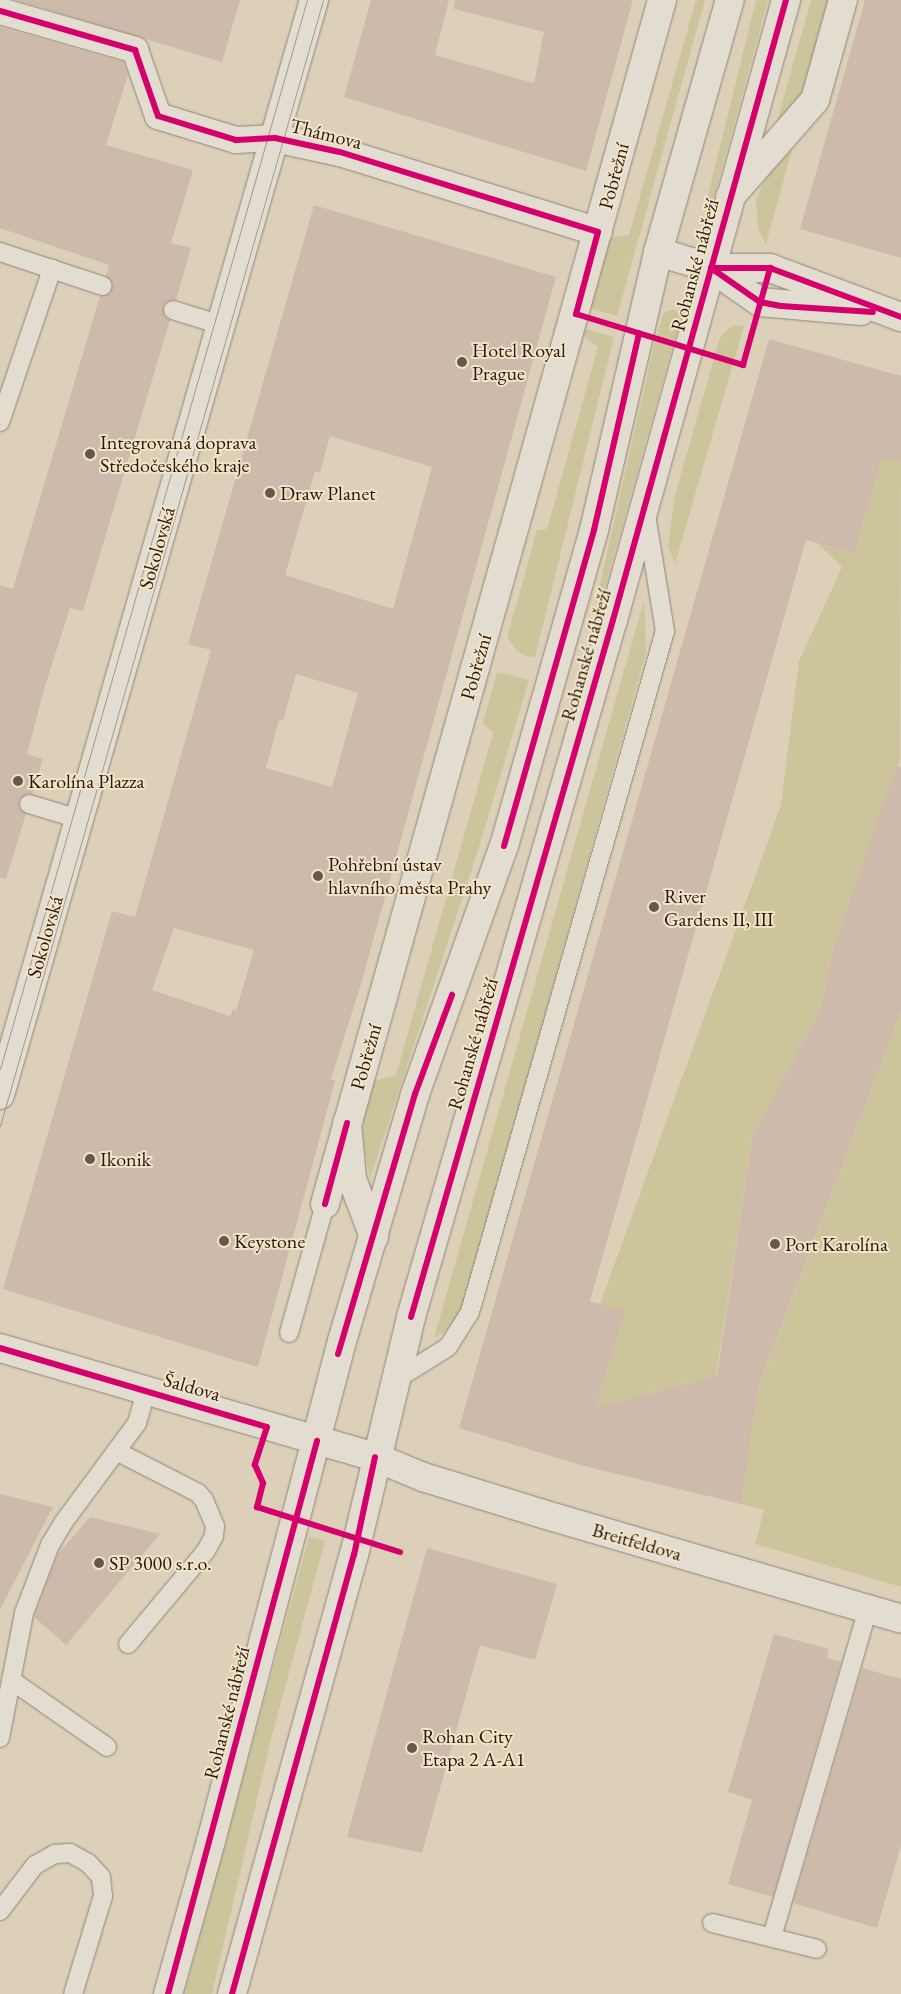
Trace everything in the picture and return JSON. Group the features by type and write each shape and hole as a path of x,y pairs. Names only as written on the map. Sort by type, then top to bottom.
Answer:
{"main road":[{"name":"Sokolovská","path":"0,1095 314,0"},
{"name":"Pobřežní","path":"325,1204 662,0"},
{"name":"Rohanské nábřeží","path":"168,1994 317,1441 342,1341 415,1094 506,836 594,530 658,252 730,0"},
{"name":"Rohanské nábřeží","path":"232,1994 354,1555 375,1457 395,1380 645,505 786,0"},
{"name":"Rohanské nábřeží","path":"730,197 815,100 842,0"},
{"name":"Thámova","path":"275,138 340,152 598,232"},
{"path":"658,252 711,268 760,302 781,306 892,315"},
{"path":"348,1123 352,1179 374,1237"},
{"name":"Šaldova","path":"0,1348 375,1457"},
{"name":"Breitfeldova","path":"375,1457 423,1477 901,1619"}],"street":[{"name":"Thámova","path":"0,11 135,50 158,116 236,140 275,138"}],"lane":[{"path":"0,252 103,286"},
{"path":"0,422 52,269"},
{"path":"173,310 220,326"},
{"path":"395,1380 448,1347 470,1312 660,651 665,631 645,505"},
{"path":"30,804 79,819"},
{"name":"Pobřežní","path":"289,1333 325,1204"},
{"path":"0,1738 24,1613 50,1546 62,1523 118,1452 137,1423 146,1391"},
{"path":"118,1452 198,1493 213,1516 215,1526 214,1536 205,1552 128,1644"},
{"path":"772,1937 868,1609"},
{"path":"11,1680 107,1747"},
{"path":"0,1911 35,1865 55,1854 70,1853 88,1863 101,1876 103,1896 73,1994"},
{"path":"712,1923 817,1949"}],"shaded area":[{"path":"696,0 705,0 617,316 590,308 607,238 629,235"},
{"path":"756,0 768,0 713,201 707,199"},
{"path":"811,0 831,0 806,86 794,108 776,125"},
{"path":"792,150 766,244 758,229 756,200 766,176"},
{"path":"669,310 675,310 681,316 602,598 597,597 653,350 663,314"},
{"path":"733,325 744,326 675,564 668,546 675,495 720,337"},
{"path":"585,329 614,337 535,657 526,656 518,652 507,638 537,530 547,529 598,347 583,335"},
{"path":"882,458 901,462 900,760 834,945 821,1008 753,1134 716,1376 596,1407 625,1311 600,1304 781,805 799,661 842,567 818,544 854,554"},
{"path":"644,600 646,652 468,1291 460,1313 446,1331 434,1338"},
{"path":"497,672 529,680 480,844 370,1179 363,1140 364,1110 370,1082 396,1075 493,733 483,723"},
{"path":"901,1011 901,1587 755,1544 764,1510 741,1504 757,1391"},
{"path":"309,1537 325,1541 271,1739 212,1994 184,1994"}],"building":[{"path":"16,0 240,0 222,62"},
{"path":"371,0 449,0 435,55 534,83 544,32 454,9 455,0 633,0 586,171 344,97"},
{"path":"865,0 901,0 901,258 800,229"},
{"path":"0,27 123,62 128,75 106,145 193,170 171,243 191,248 176,300 166,302 163,307 165,317 170,320 83,611 70,608 45,686 27,754 43,759 32,794 26,794 19,800 19,807 26,814 6,879 0,878 0,585 13,589 100,296 110,294 113,284 106,276 109,265 0,228"},
{"path":"314,205 556,277 361,984 331,1079 335,1081 258,1367 3,1289 112,911 135,917 211,650 188,644","holes":["330,436 432,467 393,609 285,575 315,471 320,473","296,674 358,693 332,787 266,768 279,720 283,721","174,928 254,950 236,1011 233,1009 230,1016 152,990"]},
{"name":"River Gardens Ⅱ, Ⅲ","path":"769,339 901,376 901,462 882,458 854,554 806,540 590,1301 625,1311 596,1407 717,1376 753,1134 821,1008 834,945 897,766 901,767 901,1011 758,1387 741,1504 584,1466 459,1428"},
{"path":"0,1494 53,1507 0,1610"},
{"name":"SP 3000 s.r.o.","path":"90,1517 160,1534 66,1645 34,1617 57,1555"},
{"name":"Rohan City Etapa 2 A-A1","path":"427,1548 557,1584 535,1660 480,1645 422,1853 347,1837"},
{"path":"774,1634 829,1649 827,1658 841,1662 773,1897 728,1884 752,1800 728,1792"},
{"path":"862,1668 901,1679 901,1846 877,1928 793,1903"}],"tram line":[{"path":"0,1069 307,0"},
{"path":"0,1126 323,0"}],"cycle path":[{"path":"411,1317 613,620 786,0"},
{"path":"0,11 135,50 158,116 236,140 275,138 340,152 598,232 576,314 743,365 770,268"},
{"path":"711,268 770,268 901,317"},
{"path":"711,268 760,302 781,306 873,312"},
{"path":"504,846 594,530 639,333"},
{"path":"338,1354 415,1094 452,995"},
{"path":"325,1204 347,1123"},
{"path":"0,1348 267,1427 255,1465 263,1483 257,1507 400,1552"},
{"path":"168,1994 317,1441"},
{"path":"232,1994 354,1555 375,1457"}],"place":[{"name":"Hotel Royal Prague","path":"462,362"},
{"name":"Integrovaná doprava Středočeského kraje","path":"90,454"},
{"name":"Draw Planet","path":"270,493"},
{"name":"Karolína Plazza","path":"18,781"},
{"name":"Pohřební ústav hlavního města Prahy","path":"318,876"},
{"name":"River Gardens Ⅱ, Ⅲ","path":"654,907"},
{"name":"Ikonik","path":"90,1159"},
{"name":"Keystone","path":"224,1241"},
{"name":"Port Karolína","path":"775,1244"},
{"name":"SP 3000 s.r.o.","path":"99,1563"},
{"name":"Rohan City Etapa 2 A-A1","path":"412,1748"}]}
